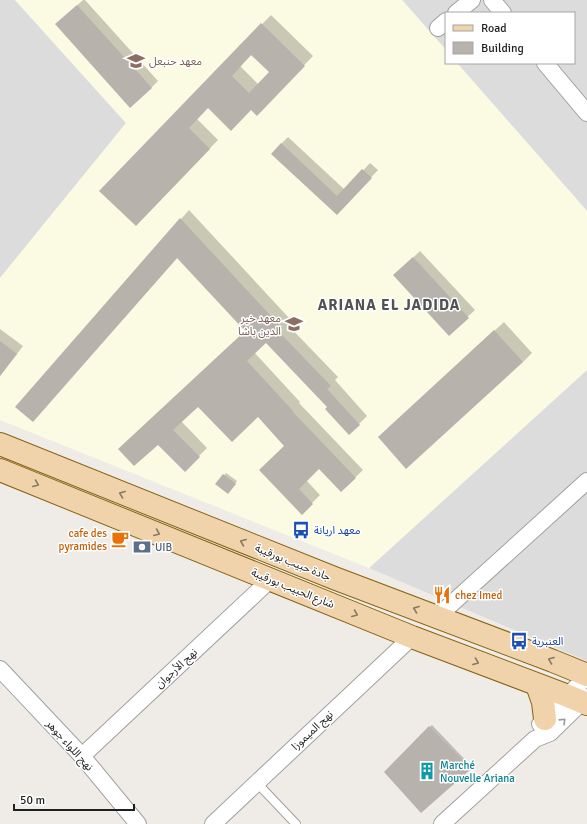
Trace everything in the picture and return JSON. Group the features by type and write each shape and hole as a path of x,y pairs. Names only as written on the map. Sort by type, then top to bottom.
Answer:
{"main road":[{"name":"جادة حبيب بورقيبة","path":"0,444 334,578 587,675"},
{"name":"شارع الحبيب بورقيبة","path":"0,470 412,637 537,685 581,700"},
{"path":"537,685 543,702 545,719"}],"street":[{"path":"457,12 472,0"},
{"path":"492,0 502,12"},
{"path":"546,64 587,113"},
{"path":"437,617 587,480"},
{"name":"نهج الأرجوان","path":"82,756 271,579"},
{"name":"نهج الميموزا","path":"213,824 412,637"},
{"path":"442,824 535,739 550,734 581,700 587,675"},
{"name":"نهج اللواء جوهر","path":"3,678 82,756 138,824"},
{"path":"535,739 540,724 545,719 581,700"}],"lane":[{"path":"257,783 296,824"}],"shaded area":[{"path":"0,0 15,0 126,123 0,278"},
{"name":"معهد خير الدين باشا","path":"15,0 402,0 445,49 445,64 458,64 587,211 587,370 369,568 0,420 0,278 126,123"},
{"path":"402,0 587,0 587,211 458,64 575,64 575,12 445,12 445,49"},
{"path":"587,370 587,661 369,568"}],"building":[{"path":"77,5 152,88 130,108 55,24"},
{"path":"261,23 305,66 257,116 251,110 231,131 208,108 189,128 210,149 136,226 99,191","holes":["251,55 269,72 249,93 232,76"]},
{"path":"281,143 337,196 362,169 372,178 337,215 271,154"},
{"path":"180,218 282,328 278,331 331,386 327,389 360,425 349,435 325,409 327,407 266,343 247,361 356,478 341,492 319,469 299,489 313,504 302,515 259,470 284,446 258,417 232,442 198,407 173,430 200,457 185,472 158,445 134,466 118,449 245,331 177,258 33,422 15,407"},
{"path":"413,257 469,318 449,336 393,275"},
{"path":"494,330 523,362 406,469 378,437"},
{"path":"0,341 17,354 0,376"},
{"path":"223,474 236,484 228,494 215,484"},
{"name":"Marché Nouvelle Ariana","path":"429,726 471,769 421,813 384,772"}],"place":[{"name":"معهد حنبعل","path":"136,61"},
{"name":"معهد خير الدين باشا","path":"294,324"},
{"name":"معهد اريانة","path":"301,530"},
{"name":"cafe des pyramides","path":"120,539"},
{"name":"UIB","path":"142,547"},
{"name":"chez Imed","path":"442,595"},
{"name":"العنبرية","path":"519,641"},
{"name":"Marché Nouvelle Ariana","path":"427,771"}],"district":[{"name":"ARIANA EL JADIDA","path":"389,305"}]}
